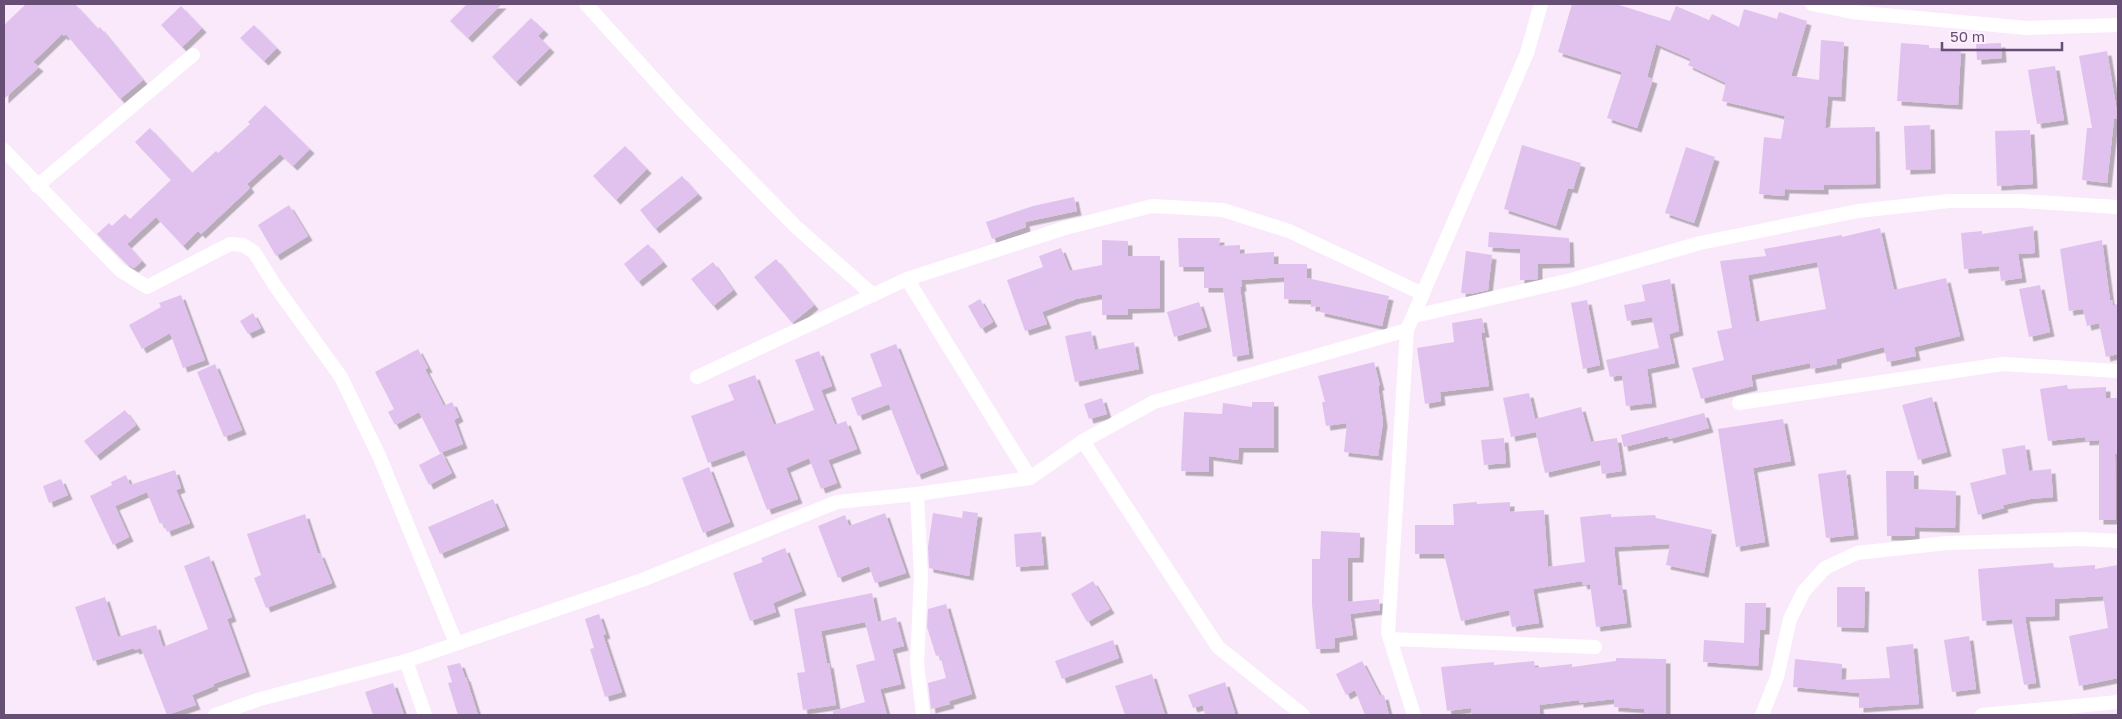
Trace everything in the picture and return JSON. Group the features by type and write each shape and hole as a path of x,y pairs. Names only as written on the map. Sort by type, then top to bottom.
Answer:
{"street":[{"path":"586,4 680,108 795,226 873,295"},
{"path":"1414,715 1390,639 1389,623 1407,330 1527,53 1541,4"},
{"path":"1812,4 1852,12 2027,28 2118,26"},
{"path":"37,186 193,55"},
{"path":"4,150 120,270 147,287 230,244 243,245 254,252 276,287 341,377 380,458 456,643"},
{"path":"1414,316 1571,280 1700,243 1858,211 1950,201 2019,201 2118,207"},
{"path":"697,377 907,279 1065,228 1152,206 1223,210 1289,231 1423,294"},
{"path":"907,279 1030,478"},
{"path":"215,715 260,699 406,661 642,580 837,502 917,494 1030,478 1083,441 1154,402 1407,330"},
{"path":"1739,403 2003,364 2118,371"},
{"path":"1083,441 1218,647 1303,715"},
{"path":"917,494 921,576 917,664 923,715"},
{"path":"1762,715 1777,676 1790,619 1804,591 1825,568 1856,553 1947,543 2082,539 2118,541"},
{"path":"1390,639 1595,647"},
{"path":"406,661 425,715"},
{"path":"1982,715 2118,702"}],"building":[{"path":"26,4 75,4 98,29 100,27 143,80 120,99 66,34 64,36 62,34 33,62 39,67 4,99 4,25"},
{"path":"467,4 502,4 468,38 450,21"},
{"path":"1572,4 1616,4 1670,21 1676,6 1709,20 1712,14 1739,27 1744,9 1777,19 1779,12 1807,21 1791,76 1819,80 1821,40 1844,42 1841,97 1828,96 1825,128 1875,127 1876,184 1824,185 1824,190 1785,189 1784,196 1759,194 1764,137 1781,139 1785,116 1722,101 1726,83 1688,65 1691,59 1656,44 1647,77 1653,79 1637,128 1607,118 1622,72 1558,52"},
{"path":"181,6 202,28 182,47 161,25"},
{"path":"531,18 544,30 538,36 550,48 516,82 492,57"},
{"path":"254,25 277,48 264,61 240,38"},
{"path":"1901,43 1929,45 1929,48 1961,49 1958,105 1897,101"},
{"path":"2001,43 2002,58 1977,60 1976,44"},
{"path":"2107,51 2118,118 2114,119 2107,183 2082,180 2087,128 2092,128 2079,56"},
{"path":"2055,66 2064,120 2037,124 2028,70"},
{"path":"265,105 310,149 293,166 280,154 247,184 250,188 201,234 198,231 183,246 156,217 127,244 142,261 134,268 126,263 97,234 109,223 112,226 125,214 130,219 171,180 135,142 150,128 192,173 216,151 218,153 250,124 248,122"},
{"path":"1930,125 1931,169 1906,170 1904,126"},
{"path":"2030,130 2033,184 1997,186 1995,131"},
{"path":"1522,145 1581,163 1573,189 1568,188 1556,226 1504,209"},
{"path":"625,146 647,169 616,200 593,176"},
{"path":"1686,147 1715,157 1694,223 1665,213"},
{"path":"682,176 698,194 655,229 640,210"},
{"path":"1074,197 1077,211 1025,222 1026,227 992,239 986,222 1033,206"},
{"path":"289,205 308,236 276,256 258,225"},
{"path":"2033,226 2035,253 2018,254 2022,278 2001,281 1999,266 1964,269 1961,233 1982,231 1982,234"},
{"path":"1880,228 1894,290 1946,278 1960,336 1914,347 1916,356 1887,362 1884,347 1837,359 1837,364 1811,369 1810,363 1751,375 1753,386 1701,399 1692,368 1724,360 1717,331 1732,328 1720,261 1766,256 1764,249 1842,235 1842,237","holes":["1817,262 1826,309 1756,322 1748,275"]},
{"path":"1489,232 1569,238 1570,263 1538,264 1538,279 1520,280 1520,249 1488,247"},
{"path":"1178,238 1220,238 1219,246 1240,245 1240,254 1274,252 1274,264 1307,264 1307,278 1389,296 1382,326 1320,312 1321,306 1311,307 1311,300 1284,299 1284,277 1241,280 1242,287 1240,287 1249,354 1233,357 1223,288 1204,288 1204,267 1179,267"},
{"path":"1102,240 1128,241 1128,256 1160,256 1160,308 1128,309 1128,315 1102,315 1102,294 1076,299 1042,312 1047,324 1025,331 1007,280 1043,267 1039,256 1061,248 1070,271 1102,265"},
{"path":"2102,240 2110,300 2112,300 2113,306 2118,304 2118,354 2106,357 2099,323 2087,326 2083,309 2069,311 2060,249"},
{"path":"648,244 663,262 638,282 624,264"},
{"path":"1466,251 1492,255 1488,290 1470,294 1461,293"},
{"path":"776,259 814,305 792,323 754,277"},
{"path":"713,262 733,290 713,306 691,279"},
{"path":"1670,279 1679,331 1669,334 1675,363 1647,369 1652,403 1626,406 1622,375 1610,377 1606,360 1659,348 1652,317 1627,321 1624,305 1645,301 1642,285"},
{"path":"2040,285 2050,332 2029,337 2019,289"},
{"path":"181,295 205,360 183,368 170,333 142,349 129,325 161,307 159,303"},
{"path":"980,299 993,322 981,329 968,306"},
{"path":"1587,300 1600,365 1583,369 1571,303"},
{"path":"1199,302 1207,327 1174,337 1167,312"},
{"path":"253,313 261,328 248,334 240,321"},
{"path":"1482,318 1485,333 1481,333 1489,386 1440,392 1441,401 1425,404 1417,348 1454,342 1452,323"},
{"path":"1091,331 1095,350 1134,342 1139,369 1075,382 1065,336"},
{"path":"896,344 944,465 917,475 889,404 858,416 851,398 882,386 870,354"},
{"path":"418,349 428,368 425,369 444,406 452,402 459,417 454,420 463,444 440,453 419,412 395,425 388,412 394,409 375,372"},
{"path":"819,351 832,386 821,390 835,425 846,421 857,449 828,460 837,483 821,489 809,458 786,468 798,499 767,510 744,450 708,463 691,416 734,400 728,385 755,375 774,425 814,410 795,360"},
{"path":"1374,362 1380,386 1378,386 1383,422 1378,456 1344,452 1347,423 1326,426 1322,402 1325,402 1318,376"},
{"path":"215,364 242,430 224,437 197,372"},
{"path":"2067,385 2068,389 2106,387 2106,398 2118,398 2118,454 2115,454 2116,520 2099,520 2099,440 2085,441 2085,437 2048,441 2040,389"},
{"path":"1529,393 1535,419 1581,407 1591,442 1617,438 1622,471 1602,474 1600,460 1545,473 1536,432 1511,437 1503,398"},
{"path":"1932,397 1947,452 1918,460 1902,405"},
{"path":"1102,398 1107,414 1089,419 1084,404"},
{"path":"1252,402 1274,402 1274,448 1239,448 1238,460 1209,456 1209,472 1181,471 1184,412 1222,414 1223,403 1252,407"},
{"path":"125,410 136,425 96,456 84,441"},
{"path":"1704,413 1709,428 1669,439 1668,436 1624,447 1621,435"},
{"path":"1783,419 1791,461 1753,468 1765,542 1736,547 1718,429"},
{"path":"1504,438 1506,463 1484,465 1481,440"},
{"path":"2025,445 2029,471 2051,469 2053,497 2030,499 2003,505 2004,508 1978,515 1970,483 2006,474 2002,449"},
{"path":"442,453 452,473 429,485 419,465"},
{"path":"709,467 730,522 703,533 682,478"},
{"path":"175,470 181,488 176,490 190,523 167,532 163,522 160,524 147,492 115,506 129,537 113,545 90,496 112,485 111,482 126,475 130,485"},
{"path":"1846,470 1854,535 1826,538 1818,474"},
{"path":"1886,471 1914,471 1914,489 1956,491 1955,528 1915,527 1915,536 1887,536"},
{"path":"61,479 68,495 49,503 43,486"},
{"path":"493,499 505,526 440,554 428,527"},
{"path":"1477,502 1477,504 1510,502 1510,512 1544,510 1548,567 1585,562 1580,517 1611,514 1611,517 1655,515 1656,518 1712,530 1704,573 1666,565 1670,544 1614,547 1618,585 1622,585 1627,623 1596,627 1590,584 1583,585 1582,581 1533,589 1539,623 1512,627 1509,610 1461,621 1444,554 1415,554 1415,525 1454,525 1453,504"},
{"path":"963,511 978,513 969,576 929,568 928,547 933,513 962,518"},
{"path":"885,513 906,573 875,583 869,566 838,578 818,526 845,515 849,526"},
{"path":"305,514 318,554 320,553 332,583 266,608 254,578 261,575 247,534"},
{"path":"1321,531 1360,533 1359,558 1348,558 1348,602 1379,599 1380,610 1350,614 1353,635 1335,638 1335,648 1316,649 1312,604 1312,559 1320,559"},
{"path":"1041,532 1044,565 1016,567 1014,534"},
{"path":"785,548 802,591 773,603 776,612 750,621 733,573 763,562 761,558"},
{"path":"209,556 232,617 227,619 246,672 213,684 214,686 192,695 196,705 167,715 141,648 135,650 134,648 93,661 75,607 105,597 118,637 156,625 163,647 208,629 184,566"},
{"path":"2053,563 2054,568 2095,565 2095,569 2118,565 2118,678 2079,686 2069,636 2108,628 2103,596 2055,599 2055,616 2025,617 2036,683 2024,685 2012,619 1982,621 1978,569"},
{"path":"1093,581 1110,609 1087,622 1071,594"},
{"path":"1837,587 1865,587 1864,628 1837,627"},
{"path":"872,593 878,622 896,617 904,646 892,649 901,684 880,689 887,715 833,715 833,711 865,702 856,665 875,660 865,622 821,631 836,705 803,710 797,673 805,672 794,609"},
{"path":"1745,603 1766,603 1765,630 1760,630 1758,666 1703,662 1704,640 1744,643"},
{"path":"946,604 972,694 949,701 950,704 931,709 928,683 946,678 940,655 936,656 927,627 928,609"},
{"path":"599,614 606,634 603,635 622,692 605,697 590,649 594,648 585,619"},
{"path":"1969,636 1976,689 1952,692 1944,640"},
{"path":"1113,640 1119,658 1062,679 1055,661"},
{"path":"1913,644 1919,704 1859,708 1859,693 1793,687 1795,659 1842,664 1841,680 1890,678 1886,647"},
{"path":"1616,658 1666,659 1666,715 1644,715 1644,709 1614,707 1614,699 1579,703 1579,700 1539,705 1540,715 1472,715 1471,708 1447,711 1441,667 1494,662 1494,665 1534,661 1535,668 1572,664 1572,667 1616,661"},
{"path":"1362,661 1380,696 1384,695 1389,715 1365,715 1355,690 1346,695 1336,674"},
{"path":"460,663 478,715 458,715 448,683 452,682 447,666"},
{"path":"1152,674 1165,715 1125,715 1115,686"},
{"path":"1225,682 1235,713 1205,715 1203,705 1193,708 1188,695"},
{"path":"393,683 404,715 373,715 365,692"}]}
